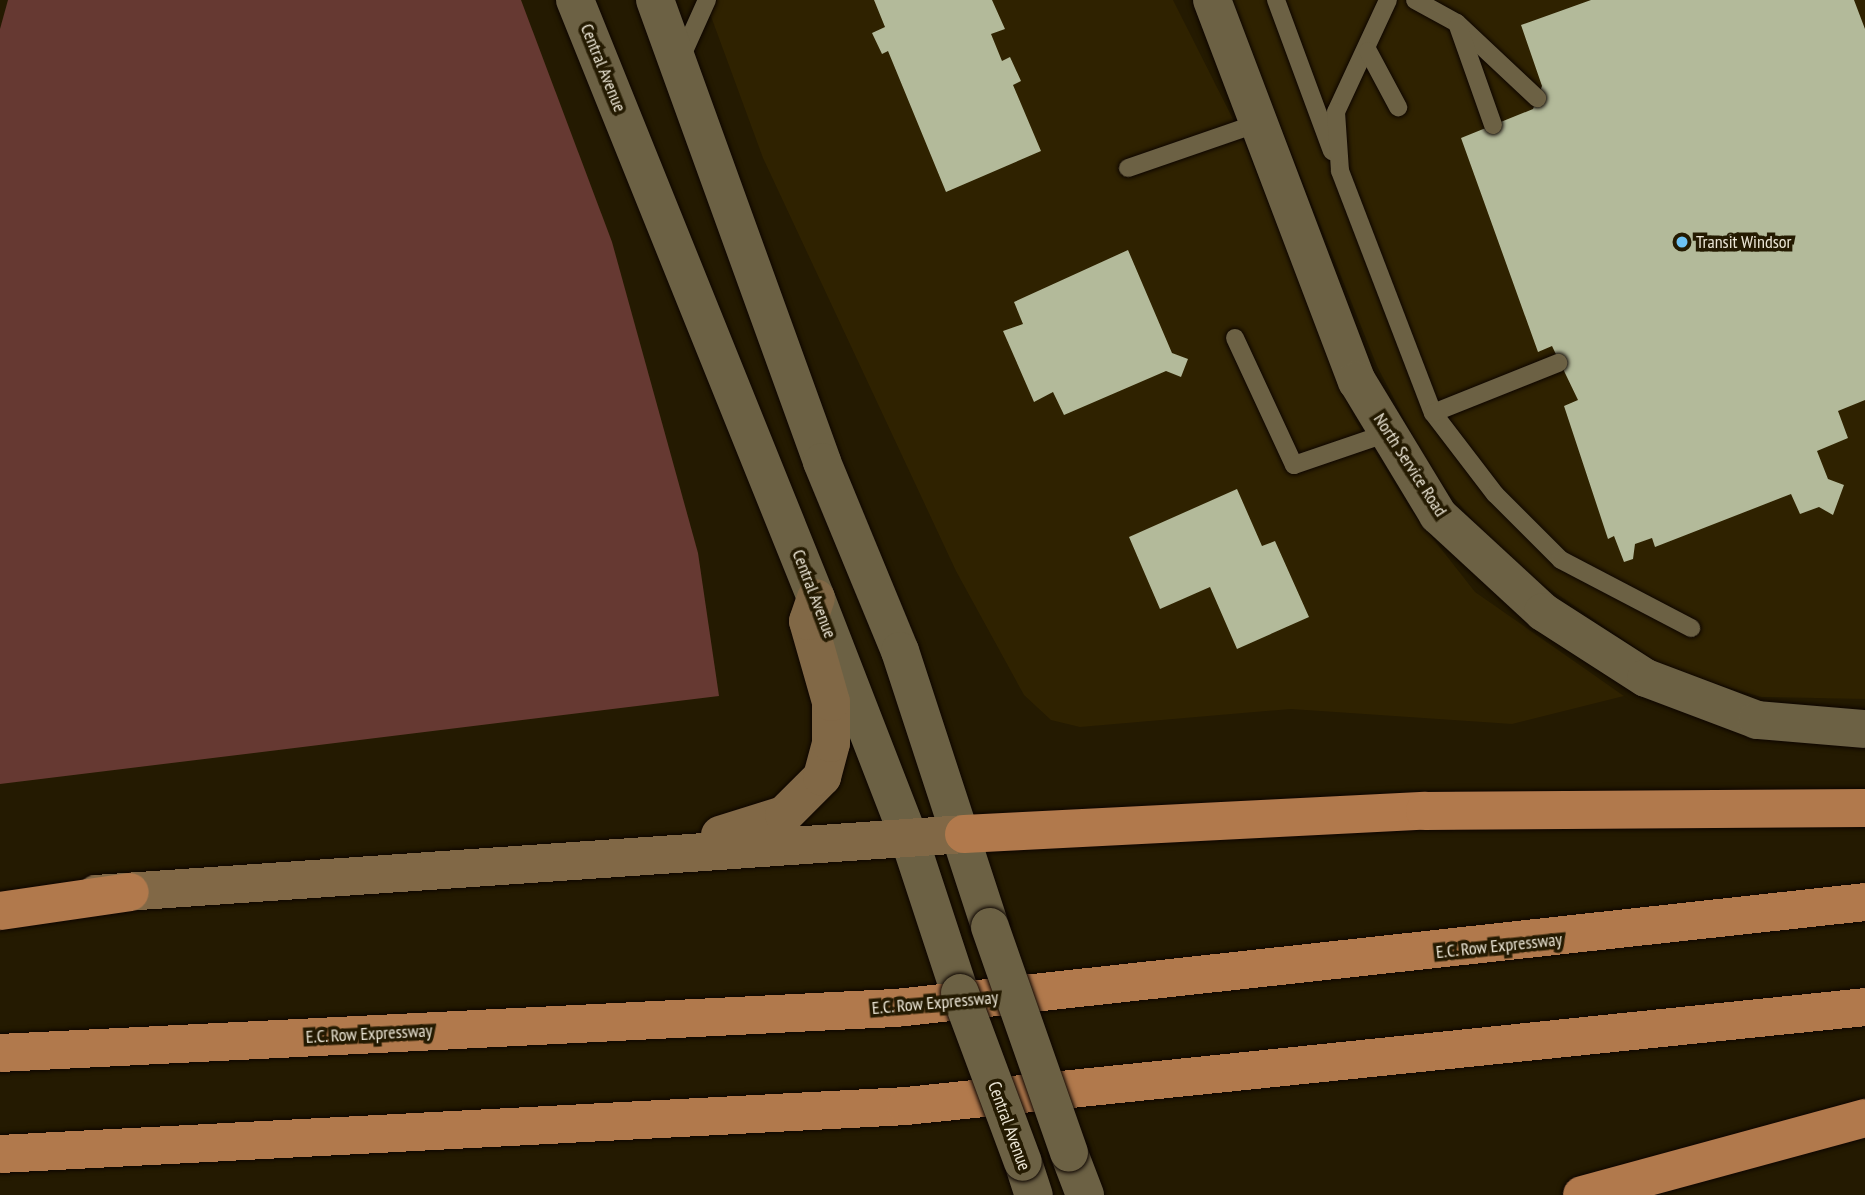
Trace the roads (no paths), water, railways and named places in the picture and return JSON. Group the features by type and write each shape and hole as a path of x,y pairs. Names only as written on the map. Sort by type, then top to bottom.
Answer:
{"highway":[{"path":"964,835 1425,811 1865,808"},
{"path":"0,911 130,892"},
{"name":"E.C. Row Expressway","path":"0,1053 896,1008 1865,902"},
{"path":"0,1154 906,1106 1865,1007"},
{"path":"1582,1195 1865,1118"}],"main road":[{"path":"631,856 784,815 822,777 831,743 831,702 808,621 816,598"},
{"path":"0,901 964,835"}],"street":[{"name":"Central Avenue","path":"575,0 816,598 909,838 937,934 1029,1179"},
{"path":"655,0 964,835 990,926 1085,1195"},
{"name":"North Service Road","path":"1212,0 1357,382 1438,514 1543,612 1646,678 1757,720 1865,729"}],"lane":[{"path":"679,63 707,0"},
{"path":"1276,0 1433,413 1495,494 1561,560 1690,628"},
{"path":"1340,171 1336,112 1368,51 1388,0"},
{"path":"1415,0 1457,23 1537,98"},
{"path":"1457,23 1493,125"},
{"path":"1368,51 1398,107"},
{"path":"1128,168 1259,123"},
{"path":"1235,338 1294,465 1388,433"},
{"path":"1433,413 1558,363"}],"place":[{"name":"Transit Windsor","path":"1682,242"}]}
